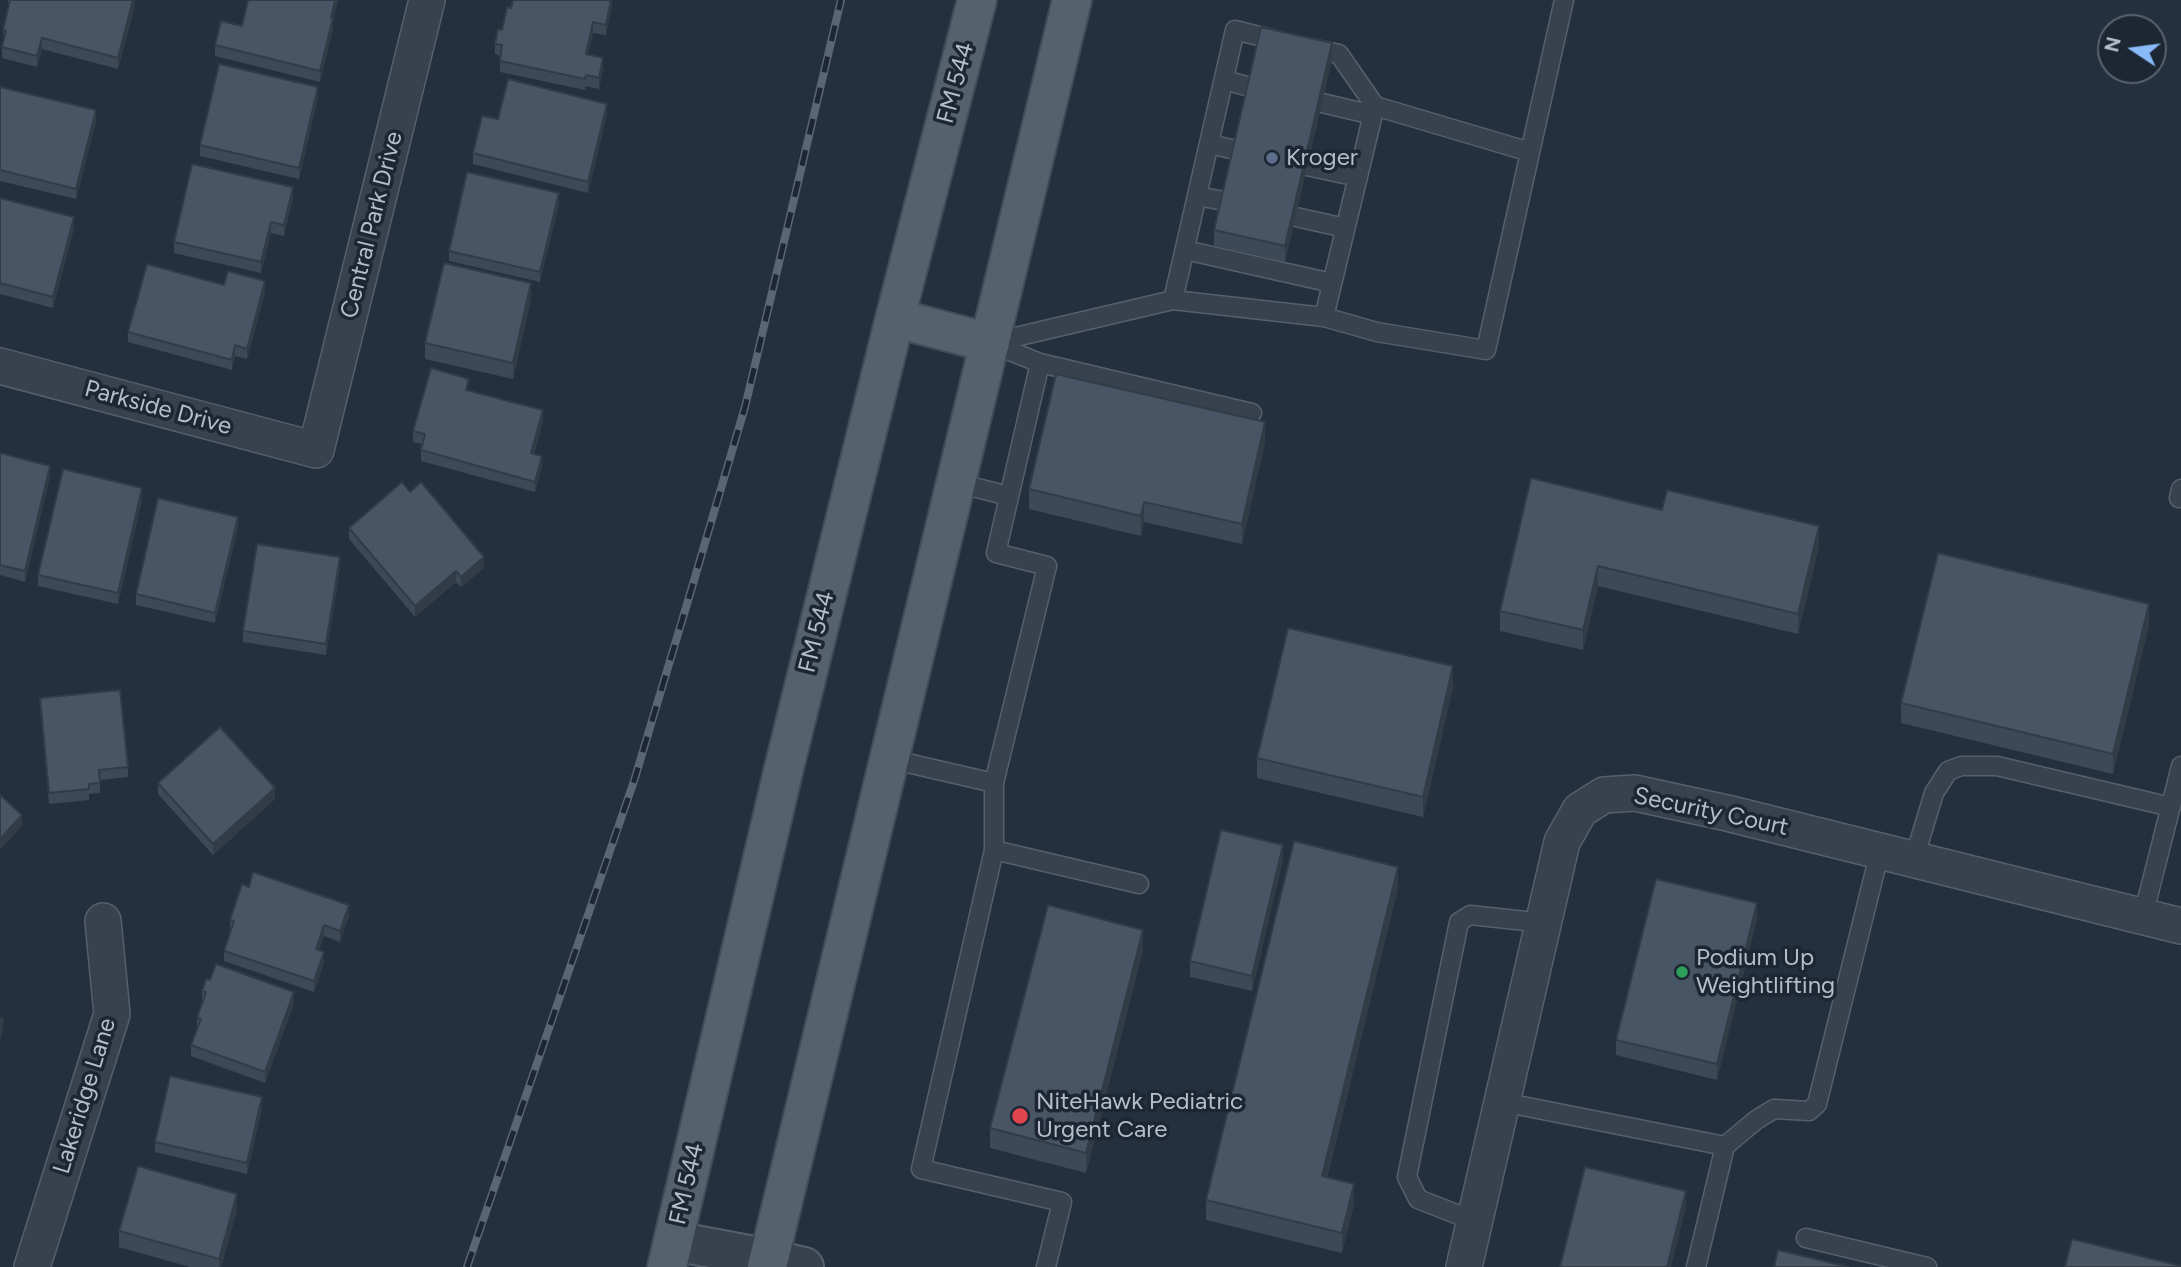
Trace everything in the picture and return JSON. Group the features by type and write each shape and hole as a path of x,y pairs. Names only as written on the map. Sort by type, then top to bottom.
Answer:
{"main road":[{"name":"FM 544","path":"670,1254 783,772 977,0"},
{"path":"780,1264 890,759 1072,0"},
{"path":"895,318 990,343"}],"street":[{"name":"Central Park Drive","path":"316,450 427,0"},
{"name":"Parkside Drive","path":"0,366 316,450"},
{"name":"Security Court","path":"1464,1267 1562,842 1580,810 1604,795 1635,793 1727,813 2181,926"},
{"name":"Lakeridge Lane","path":"32,1267 112,1014 103,921"},
{"path":"670,1254 780,1264"}],"lane":[{"path":"990,343 1173,300 1324,317 1377,332 1486,350 1564,0"},
{"path":"1173,300 1235,30 1339,54 1374,111 1324,317"},
{"path":"1224,80 1250,87"},
{"path":"1322,103 1374,111 1530,152"},
{"path":"1209,144 1236,150"},
{"path":"1307,166 1358,177"},
{"path":"1197,196 1224,201"},
{"path":"1296,217 1345,228"},
{"path":"1185,250 1332,283"},
{"path":"990,343 1040,363 1252,413"},
{"path":"1040,363 996,553 1047,566 994,783 995,850 921,1169 1062,1202 1046,1267"},
{"path":"957,483 1009,496"},
{"path":"2181,489 2181,498"},
{"path":"890,759 994,783"},
{"path":"1913,859 1934,793 1948,771 1961,766 1997,766 2171,807"},
{"path":"2143,916 2181,766"},
{"path":"995,850 1139,884"},
{"path":"1696,1267 1726,1146 1756,1119 1774,1109 1809,1111 1816,1104 1880,851"},
{"path":"1474,1221 1418,1199 1407,1177 1459,922 1470,915 1544,923"},
{"path":"1502,1102 1726,1146"},
{"path":"1806,1238 1927,1267"}],"building":[{"path":"10,0 133,0 118,58 42,38 37,56 2,47"},
{"path":"248,0 335,0 320,71 215,45 221,21 242,26"},
{"path":"513,0 611,0 606,25 593,22 586,54 603,58 599,78 586,75 585,79 500,61 502,45 495,44 498,29 502,30 507,7 511,8"},
{"name":"Kroger","path":"1261,27 1332,43 1285,246 1214,230"},
{"path":"219,64 318,87 299,168 200,145"},
{"path":"508,79 607,104 588,182 473,153 482,116 498,119"},
{"path":"0,87 96,110 76,189 0,170"},
{"path":"192,164 293,187 284,225 271,222 261,262 174,242"},
{"path":"467,172 559,193 540,272 449,251"},
{"path":"0,198 74,217 53,297 0,283"},
{"path":"444,263 531,283 513,363 425,343"},
{"path":"147,264 224,285 228,271 265,281 247,349 235,345 232,360 128,332"},
{"path":"431,368 469,379 466,390 543,410 531,453 542,456 535,482 421,450 425,434 413,431"},
{"path":"1056,374 1265,422 1242,524 1144,502 1141,516 1029,489"},
{"path":"0,453 50,466 25,571 0,565"},
{"path":"63,469 142,488 118,593 38,575"},
{"path":"1531,478 1662,510 1667,490 1819,526 1798,614 1598,566 1583,630 1500,611"},
{"path":"402,482 410,492 421,482 484,557 461,577 456,571 415,606 349,528"},
{"path":"158,498 238,517 215,613 136,594"},
{"path":"257,544 340,557 326,644 243,631"},
{"path":"1938,553 2149,604 2113,754 1901,703"},
{"path":"1288,628 1453,666 1423,797 1257,758"},
{"path":"120,690 128,767 99,770 100,783 89,784 89,789 49,793 40,698"},
{"path":"220,727 275,788 213,844 158,783"},
{"path":"0,795 22,815 0,839"},
{"path":"1221,830 1283,845 1252,976 1190,961"},
{"path":"1294,841 1398,867 1322,1176 1354,1184 1342,1233 1206,1200"},
{"path":"253,872 349,905 340,931 324,925 316,949 324,952 314,981 224,951 234,921 230,920 242,884 249,887"},
{"path":"1656,879 1757,903 1717,1064 1616,1040"},
{"path":"1048,905 1143,930 1086,1153 990,1128"},
{"path":"216,964 294,992 265,1072 191,1045 201,1019 197,1018 206,992 202,991"},
{"path":"170,1076 262,1097 247,1163 155,1142"},
{"path":"138,1166 237,1194 219,1259 119,1231"},
{"path":"1585,1167 1686,1191 1667,1267 1560,1267"},
{"path":"2072,1239 2181,1266 2181,1267 2065,1267"},
{"path":"1778,1250 1849,1267 1774,1267"}],"railway":[{"path":"467,1267 634,781 690,594 745,407 841,0"}],"place":[{"name":"Kroger","path":"1272,158"},
{"name":"Podium Up Weightlifting","path":"1682,972"},
{"name":"NiteHawk Pediatric Urgent Care","path":"1020,1116"}]}
